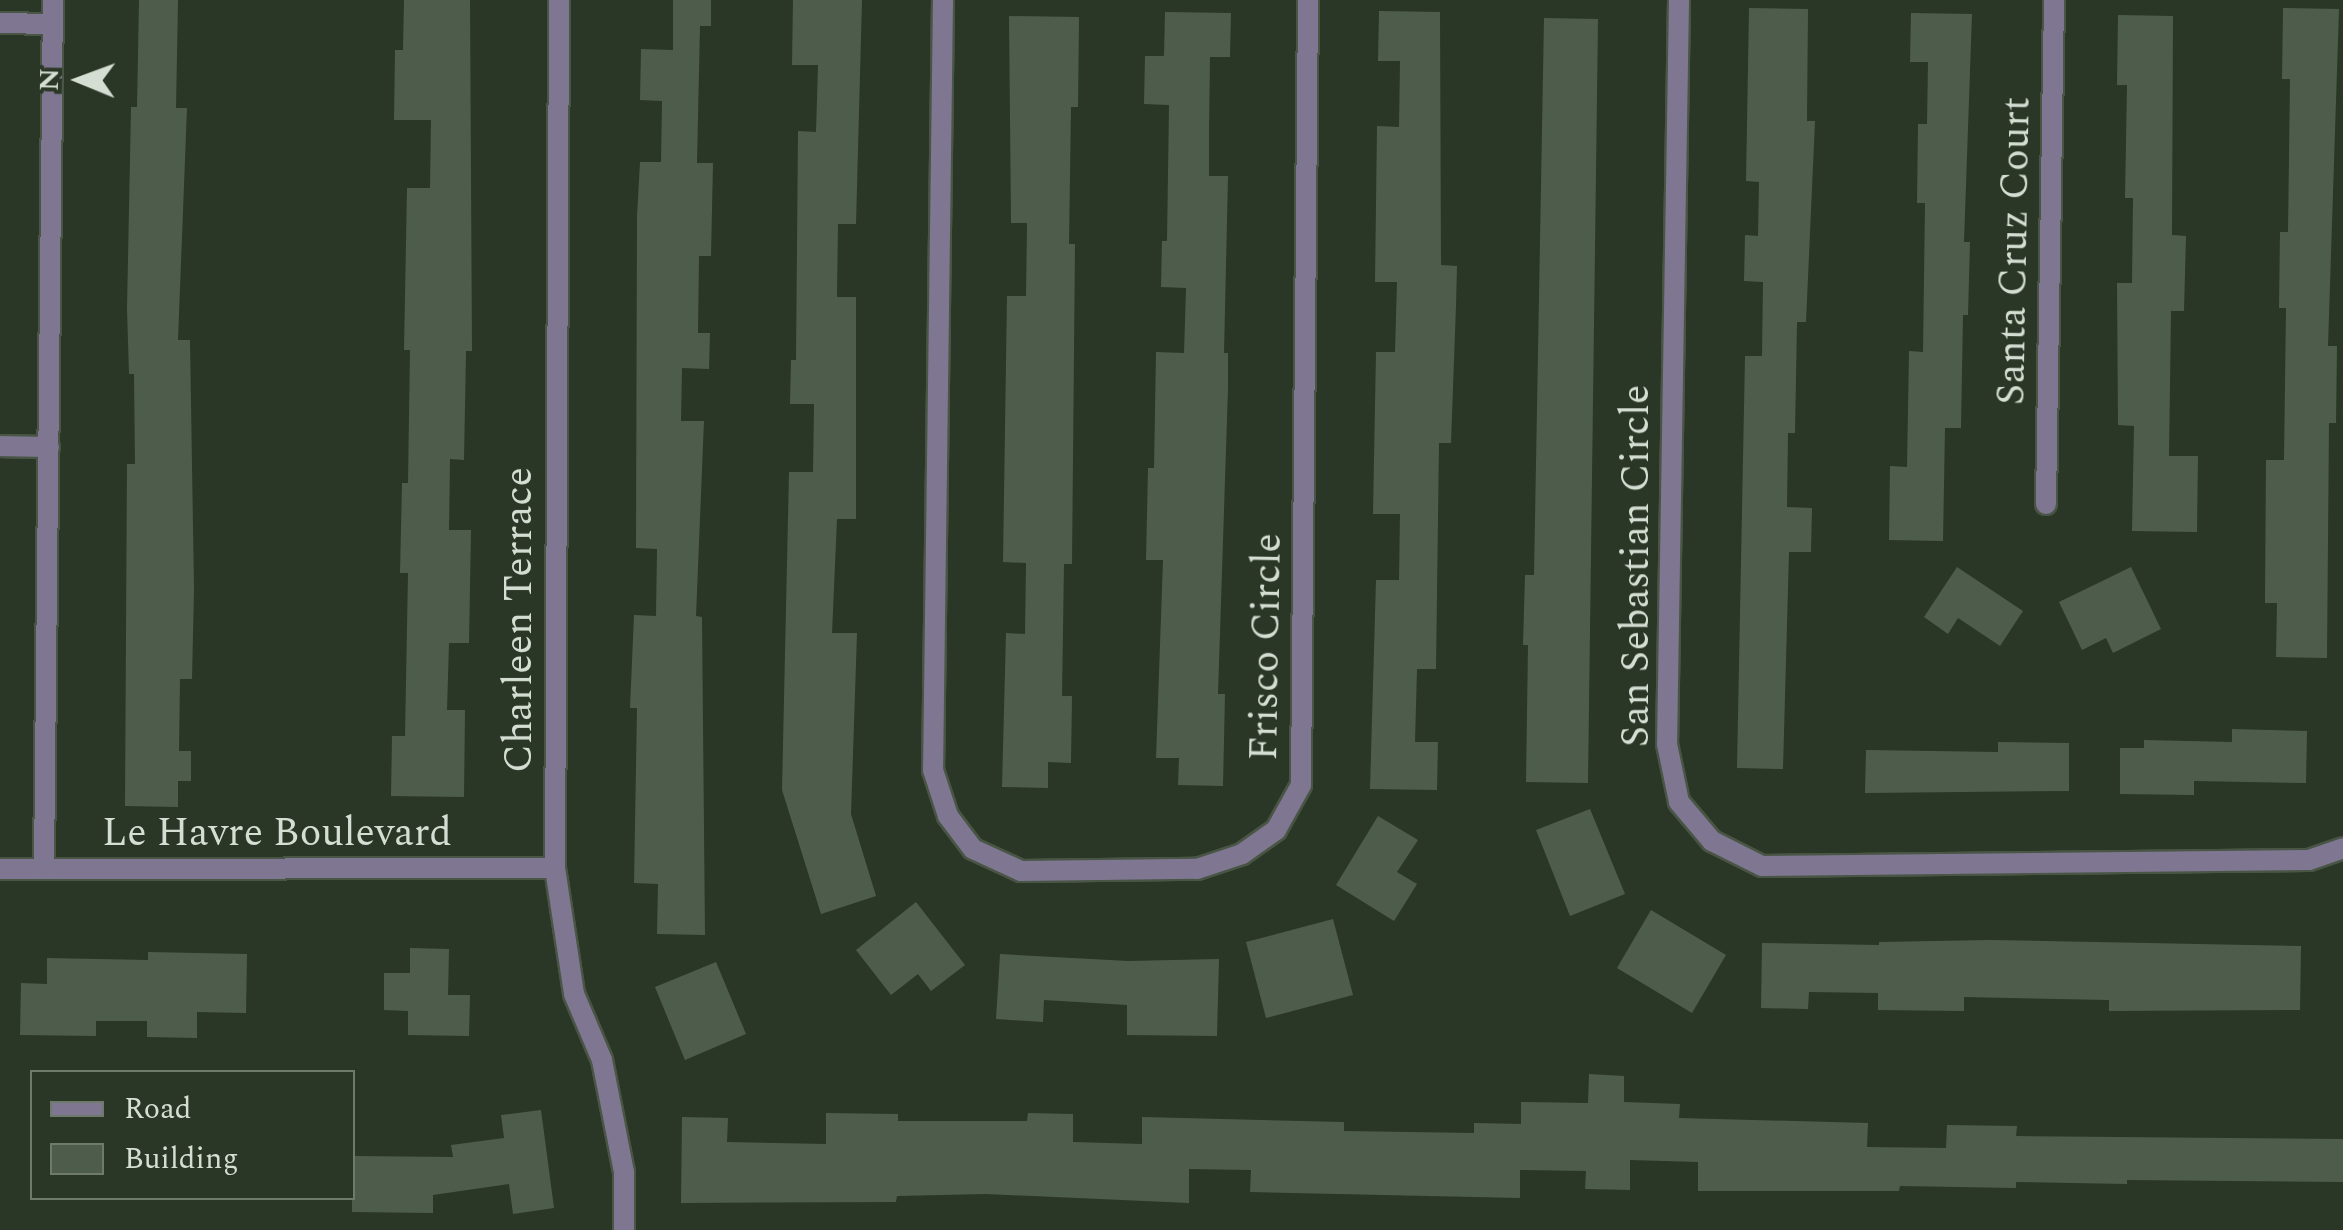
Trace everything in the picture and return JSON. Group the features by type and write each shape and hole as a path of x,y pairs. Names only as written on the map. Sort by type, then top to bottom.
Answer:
{"street":[{"path":"44,869 53,0"},
{"name":"Charleen Terrace","path":"559,0 555,868 574,994 602,1060 624,1172 624,1230"},
{"name":"Frisco Circle","path":"943,0 933,770 948,816 972,849 1021,870 1197,869 1242,854 1276,830 1301,785 1308,0"},
{"name":"San Sebastian Circle","path":"1679,0 1667,744 1679,802 1712,841 1762,866 2309,860 2343,848"},
{"name":"Santa Cruz Court","path":"2046,504 2054,0"},
{"path":"0,23 52,24"},
{"path":"0,446 49,447"},
{"name":"Le Havre Boulevard","path":"0,869 555,868"}],"building":[{"path":"139,0 178,0 176,108 187,108 178,340 190,340 194,589 192,679 180,679 179,751 191,751 191,781 178,781 178,807 125,806 127,464 135,464 134,374 129,374 127,309 131,107 137,107"},
{"path":"404,0 470,0 472,351 466,351 464,460 450,459 449,530 471,530 469,643 449,643 447,710 465,710 464,797 391,796 392,736 405,736 408,573 400,573 402,483 408,483 410,350 404,350 407,188 430,188 431,120 394,120 395,50 403,50"},
{"path":"673,0 711,0 711,26 700,26 697,163 713,163 711,256 699,256 698,333 710,333 709,369 682,368 681,421 704,421 696,616 702,617 705,935 657,934 658,884 634,883 637,708 630,708 634,615 656,616 657,549 636,548 637,216 640,162 661,162 662,101 640,100 641,49 673,50"},
{"path":"793,0 862,0 856,224 838,224 837,297 856,297 856,519 837,519 832,633 857,633 851,814 876,896 821,914 782,790 789,472 813,472 814,404 790,404 791,360 796,360 798,131 816,132 818,65 792,65"},
{"path":"1749,8 1808,9 1807,121 1815,121 1806,322 1797,322 1795,433 1788,433 1787,507 1812,508 1811,552 1789,552 1783,769 1737,768 1745,356 1762,356 1763,282 1744,281 1745,235 1758,236 1759,182 1746,181"},
{"path":"2283,8 2339,9 2328,346 2337,346 2336,423 2329,423 2327,658 2276,657 2277,603 2265,603 2266,460 2284,460 2286,308 2279,308 2280,232 2288,232 2290,79 2282,79"},
{"path":"1379,11 1440,12 1441,265 1457,266 1456,306 1451,443 1439,443 1436,669 1417,669 1415,742 1438,742 1437,790 1370,789 1376,580 1399,580 1400,514 1373,514 1376,352 1395,352 1397,282 1375,282 1377,126 1399,127 1400,61 1378,61"},
{"path":"1165,12 1231,13 1230,57 1210,57 1209,131 1209,176 1228,176 1224,353 1228,353 1228,388 1218,694 1225,694 1223,786 1178,785 1179,758 1156,758 1163,560 1146,560 1148,468 1154,468 1156,352 1184,353 1186,288 1161,287 1162,241 1167,241 1169,105 1144,104 1145,56 1164,56"},
{"path":"1911,13 1972,14 1964,242 1970,242 1968,315 1963,315 1961,428 1945,428 1943,541 1889,540 1890,466 1907,467 1909,351 1923,352 1925,203 1917,203 1918,124 1927,124 1928,62 1910,62"},
{"path":"2118,15 2173,16 2172,235 2186,236 2184,311 2171,311 2169,456 2198,456 2197,532 2132,531 2134,426 2118,425 2117,283 2132,283 2133,198 2125,198 2127,85 2117,85"},
{"path":"1009,16 1079,17 1078,107 1071,107 1069,244 1075,244 1072,564 1064,564 1062,696 1072,696 1071,763 1048,762 1048,788 1002,787 1006,633 1025,634 1026,563 1003,562 1007,296 1026,296 1027,223 1011,223"},
{"path":"1544,18 1598,19 1588,783 1526,782 1528,645 1523,645 1525,575 1534,575"},
{"path":"1957,567 2023,611 2000,646 1958,618 1948,634 1924,617"},
{"path":"2131,567 2161,629 2113,653 2106,638 2082,650 2059,602"},
{"path":"2232,729 2307,731 2306,783 2194,781 2194,795 2120,794 2120,748 2144,748 2144,740 2232,742"},
{"path":"1998,742 2069,743 2069,791 1865,793 1866,750 1998,752"},
{"path":"1590,809 1625,894 1570,916 1536,830"},
{"path":"1378,816 1418,840 1397,872 1417,884 1394,921 1336,885"},
{"path":"916,902 965,965 931,991 918,974 891,995 856,950"},
{"path":"1651,910 1726,955 1692,1013 1617,968"},
{"path":"1333,919 1353,995 1266,1018 1246,942"},
{"path":"1990,940 2301,946 2300,1010 2109,1011 2109,1000 1964,997 1964,1011 1878,1010 1878,993 1809,992 1808,1009 1761,1008 1762,943 1879,945"},
{"path":"410,948 449,949 448,995 470,995 469,1036 408,1035 408,1011 384,1010 384,973 410,973"},
{"path":"148,952 247,954 246,1013 197,1012 197,1038 147,1037 147,1021 96,1021 96,1036 20,1035 21,983 47,984 47,958 148,960"},
{"path":"1000,954 1128,961 1219,959 1217,1036 1127,1035 1127,1005 1044,1000 1043,1022 996,1019"},
{"path":"716,962 746,1034 685,1060 655,987"},
{"path":"1589,1074 1624,1076 1624,1102 1680,1104 1679,1118 1868,1123 1867,1147 1946,1148 1947,1125 2017,1126 2016,1136 2343,1139 2343,1182 2127,1180 2127,1184 2016,1182 2016,1188 1900,1186 1899,1191 1698,1191 1698,1162 1630,1160 1630,1190 1585,1189 1586,1171 1520,1170 1520,1198 1250,1192 1251,1170 1189,1169 1189,1203 986,1194 897,1196 896,1202 681,1203 682,1117 728,1118 727,1142 826,1144 826,1113 898,1114 898,1121 1027,1121 1028,1113 1073,1114 1073,1142 1142,1144 1142,1117 1344,1122 1344,1131 1474,1133 1474,1123 1521,1124 1521,1102 1588,1103"},
{"path":"541,1110 554,1208 513,1214 509,1184 433,1195 433,1213 352,1212 355,1156 453,1157 451,1145 504,1138 501,1115"}]}
